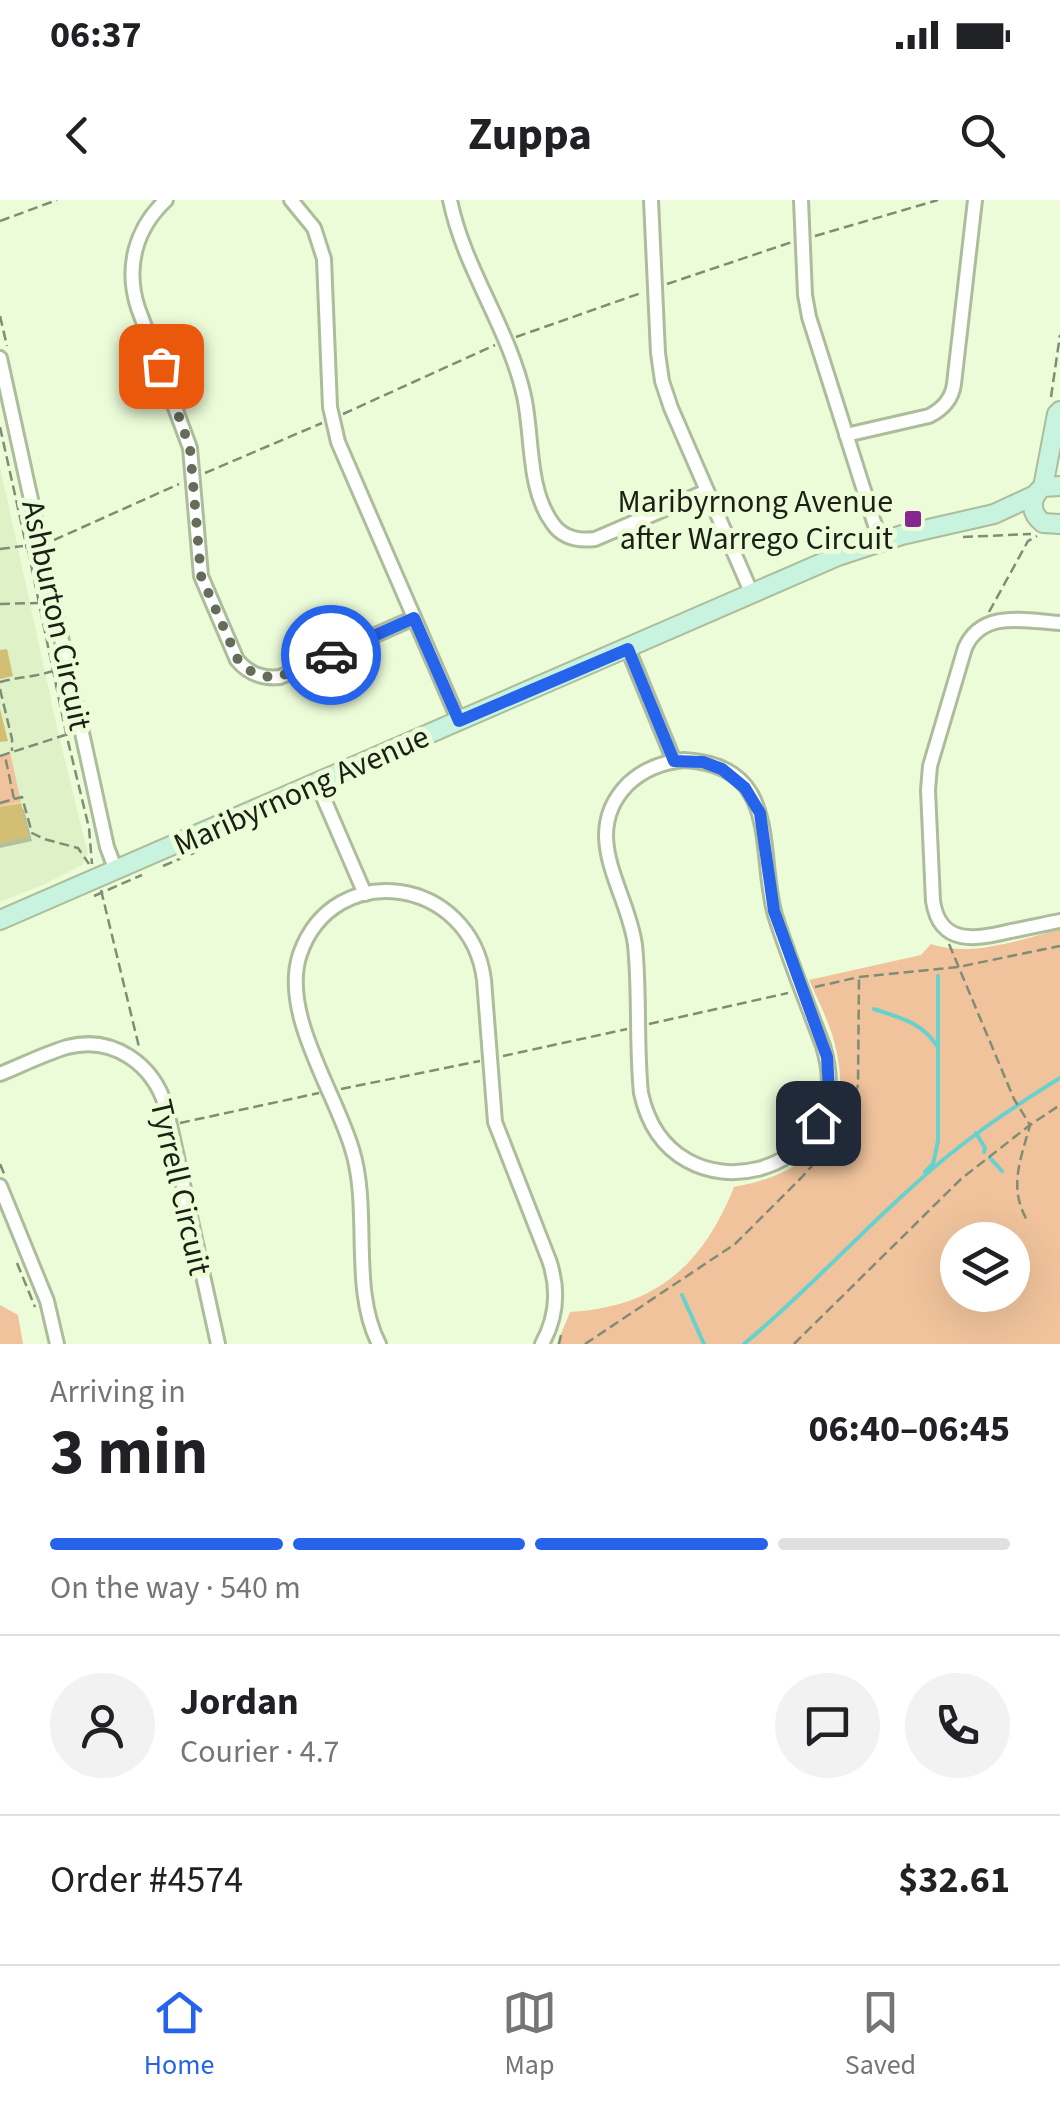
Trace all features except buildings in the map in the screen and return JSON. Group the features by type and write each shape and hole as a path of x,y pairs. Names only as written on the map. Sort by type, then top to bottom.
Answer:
{"street":[{"path":"166,200 147,222 137,242 133,286 187,436 201,576 234,654 247,670 259,676 280,676 414,618"},
{"path":"291,200 314,228 324,259 332,419 342,453 459,721"},
{"path":"450,200 524,398 538,486 549,517 562,533 581,540 594,539 707,491"},
{"path":"651,200 662,381 752,594"},
{"path":"802,200 809,317 880,542"},
{"path":"846,434 929,416 951,396 975,200"},
{"name":"Ashburton Circuit","path":"5,359 41,546 116,871"},
{"path":"1036,528 1032,506 1046,489 1055,408"},
{"name":"Maribyrnong Avenue","path":"0,920 100,886 116,871 838,556 994,514 1046,489"},
{"name":"Maribyrnong Avenue","path":"994,514 1036,528 1060,524"},
{"path":"1060,624 999,620 980,626 971,636 928,778 933,901 944,926 961,937 974,939 1060,921"},
{"path":"628,649 674,761"},
{"path":"674,761 703,762 722,769 745,788 756,804 763,822 774,911 827,1057 830,1079 818,1123 798,1150 758,1170 724,1173 682,1158 658,1134 640,1093 633,935 608,856 607,827 617,798 630,783 654,766 674,761"},
{"path":"317,783 365,894"},
{"path":"379,1344 367,1313 358,1172 352,1147 298,1011 295,990 296,969 307,938 320,921 336,907 365,894 387,891 420,896 450,912 476,948 483,969 498,1134 549,1260 554,1282 554,1316 542,1344"},
{"name":"Tyrrell Circuit","path":"0,1074 68,1047 87,1045 116,1050 144,1068 159,1088 170,1126 218,1344"},
{"path":"0,1186 47,1301 57,1344"}],"path":[{"path":"0,221 57,200"},
{"path":"41,546 504,341 804,239 938,200"},
{"path":"0,316 5,359"},
{"path":"1055,408 1060,334"},
{"path":"0,429 89,828 92,868 78,848 32,833 22,797 0,803"},
{"path":"952,538 1036,528"},
{"path":"980,626 1036,528"},
{"path":"0,549 26,547"},
{"path":"0,604 39,604"},
{"path":"0,682 54,671"},
{"path":"0,689 12,752"},
{"path":"14,800 2,755 66,733"},
{"path":"159,868 219,842"},
{"path":"84,900 100,886 144,875"},
{"path":"100,886 144,1068"},
{"path":"944,926 1014,1099 1030,1124 1015,1186 1026,1220"},
{"path":"170,1126 859,977 958,968 1060,946"},
{"path":"585,1344 735,1244 836,1139 858,1085 859,977"},
{"path":"794,1344 961,1178 1060,1105"},
{"path":"14,1256 36,1310"}],"shaded area":[{"path":"0,467 88,854 82,865 0,902 0,807 21,803 9,752 0,755"},
{"path":"10,752 21,802 0,807 0,755"},
{"path":"1060,930 1060,1344 557,1344 570,1312 628,1301 673,1277 707,1239 734,1187 786,1171 822,1142 833,1123 840,1074 833,1037 809,980 921,955 931,944 962,949"},
{"path":"0,1305 18,1315 23,1344 0,1344"}],"waterway":[{"path":"925,1172 933,1164 938,1141 938,976"},
{"path":"874,1009 917,1026 937,1046"},
{"path":"744,1344 929,1171 1060,1078"},
{"path":"976,1133 984,1152"},
{"path":"990,1158 1002,1171"},
{"path":"682,1295 704,1344"}],"way so far":[{"path":"161,366 190,448 201,576 238,660 247,670 273,678 331,655"}],"place":[{"name":"Maribyrnong Avenue after Warrego Circuit","path":"913,519"}],"route":[{"path":"331,655 414,618 459,721 628,649 674,761 703,762 722,769 745,788 760,813 774,911 827,1057 829,1090 818,1123"}]}
